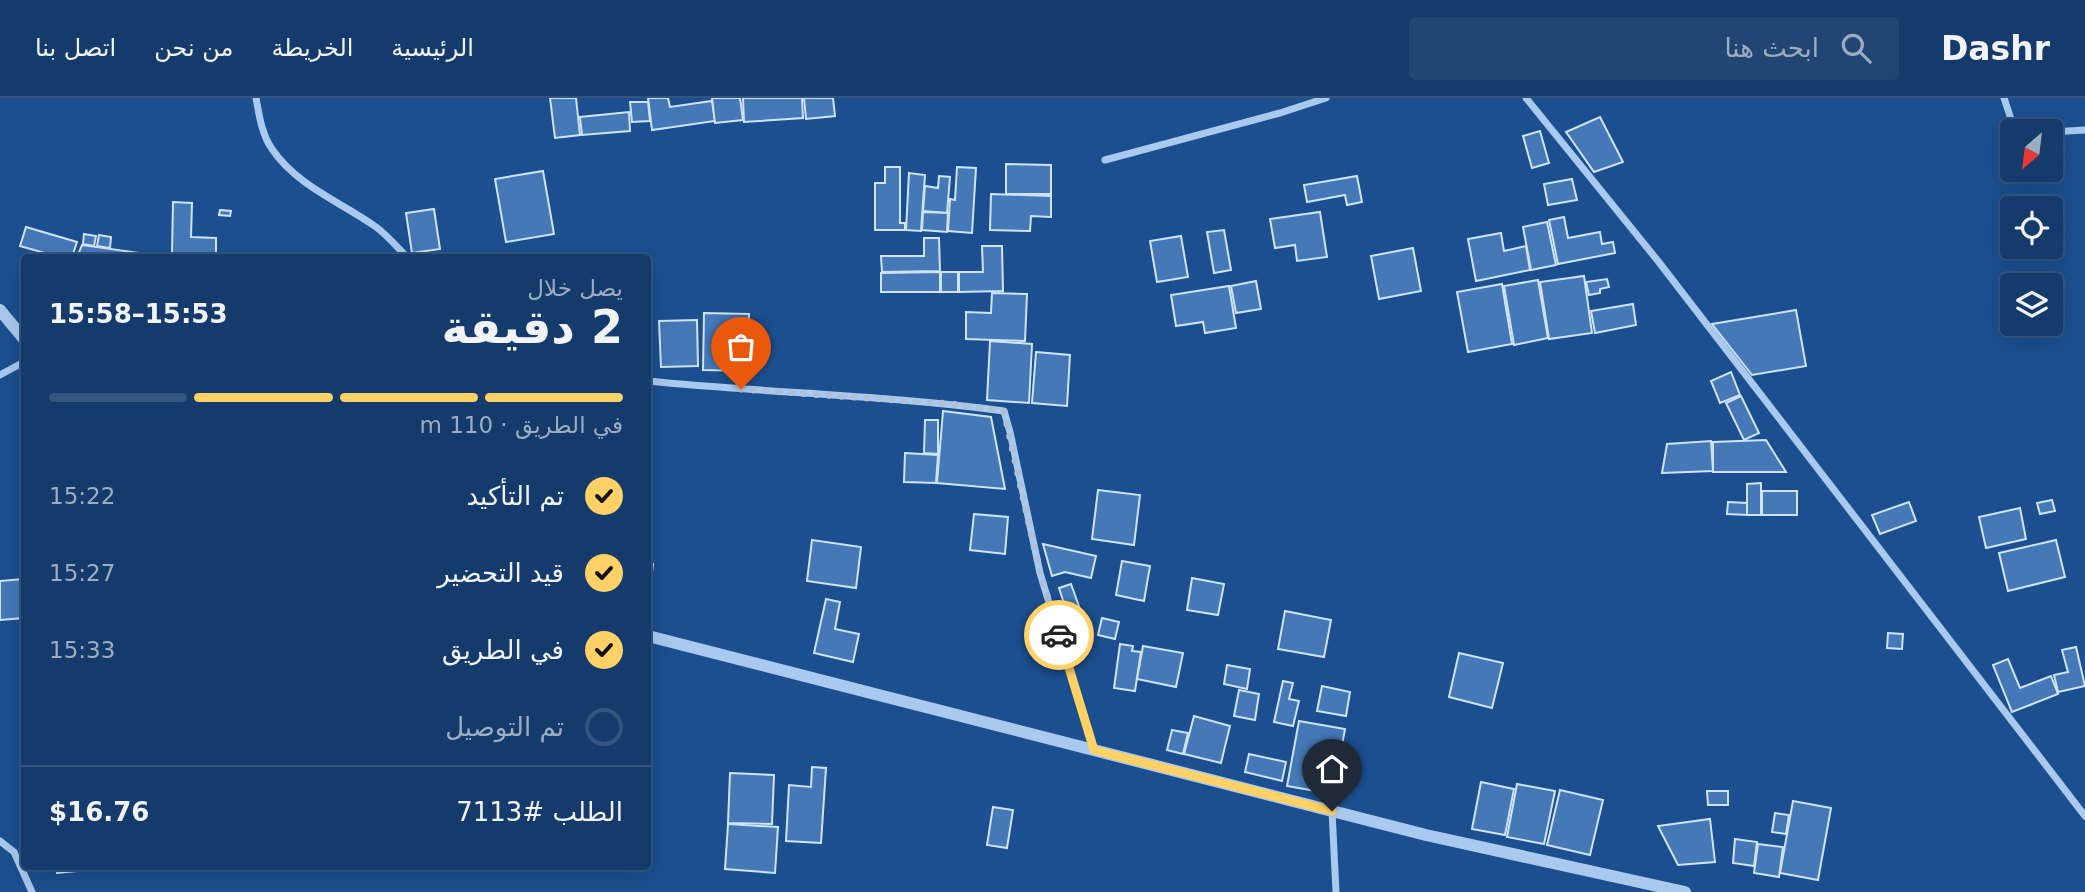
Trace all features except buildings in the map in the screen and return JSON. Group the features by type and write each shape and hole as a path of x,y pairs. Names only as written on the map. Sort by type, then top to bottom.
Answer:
{"street":[{"path":"256,98 260,121 271,148 289,170 377,228 404,254"},
{"path":"1105,160 1326,98"},
{"path":"1526,98 1658,261 2085,816"},
{"path":"2004,98 2011,119"},
{"path":"2063,131 2085,130"},
{"path":"0,310 21,335"},
{"path":"0,376 21,364"},
{"path":"651,381 951,404 1004,411 1040,573 1094,750"},
{"path":"651,637 1426,835 1685,892"},
{"path":"1332,811 1336,892"},
{"path":"0,841 14,852 21,868"},
{"path":"22,870 32,892"}],"way so far":[{"path":"741,389 951,404 1004,411 1040,573 1059,635"}],"route":[{"path":"1059,635 1094,750 1332,811"}]}
